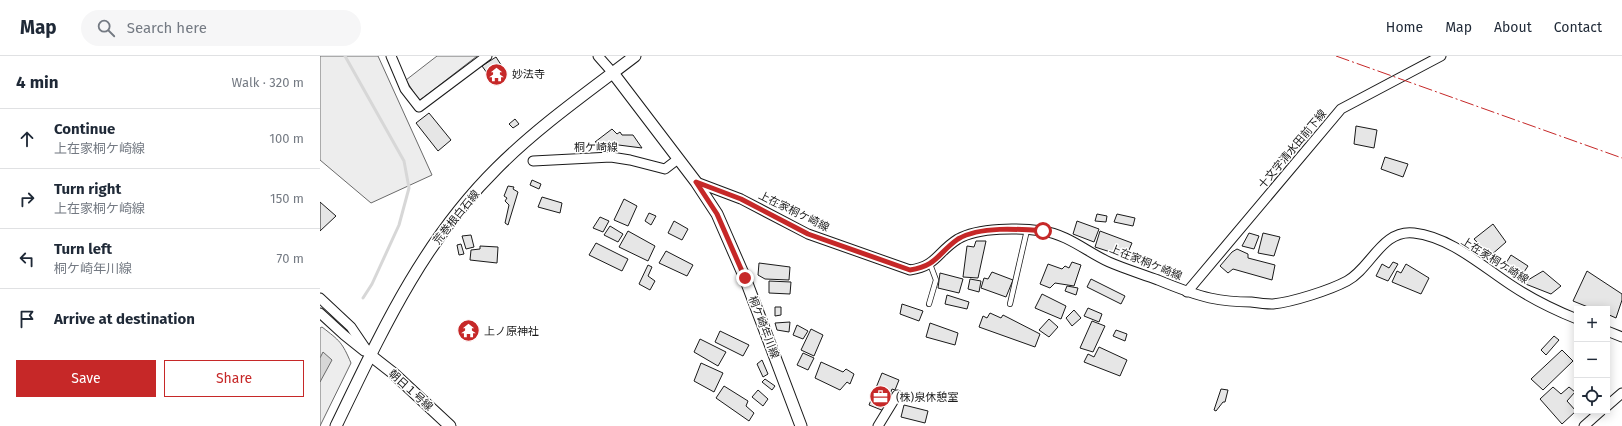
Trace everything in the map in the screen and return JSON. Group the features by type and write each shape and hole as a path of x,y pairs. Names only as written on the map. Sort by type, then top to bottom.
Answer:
{"street":[{"path":"391,56 405,89 419,107 487,56"},
{"path":"598,56 613,73"},
{"name":"荒巻根白石線","path":"336,426 370,355 411,278 434,244 475,192 497,168 561,112 635,56"},
{"name":"十文字清水田前下線","path":"1187,292 1341,109 1441,56"},
{"name":"桐ケ崎年川線","path":"613,73 696,182 717,214 733,248 801,426"},
{"name":"桐ケ崎線","path":"533,161 611,157 665,169 678,158"},
{"name":"上在家桐ケ崎線","path":"696,182 741,199 808,234 910,270 922,268 930,264 959,239 977,232 1015,229 1028,230 1056,234 1108,262 1187,292 1210,298 1273,304 1304,297 1347,281 1360,272 1386,241 1397,235 1413,232 1431,237 1465,252 1512,286 1574,317"},
{"path":"320,298 351,327 370,355"},
{"path":"320,313 344,336 370,355"},
{"path":"1610,332 1622,337"},
{"name":"朝日１号線","path":"370,355 393,373 450,426"},
{"path":"1610,403 1622,393"},
{"path":"878,426 897,395"},
{"path":"1584,426 1598,414"}],"lane":[{"path":"1010,304 1028,230"},
{"path":"929,304 936,280 930,264"}],"shaded area":[{"path":"320,56 378,56 432,175 371,203 320,160"},
{"path":"437,56 477,56 419,101 406,80"},
{"path":"322,327 340,342 351,363 320,426 320,328"},
{"path":"323,352 332,360 320,382 320,358"}],"building":[{"path":"496,57 505,71 492,80 482,66"},
{"path":"429,113 451,140 438,151 416,123"},
{"path":"515,119 519,124 513,128 509,124"},
{"path":"1356,126 1377,130 1374,148 1354,144"},
{"path":"612,129 617,134 620,132 622,135 633,135 642,148 595,142"},
{"path":"1385,157 1408,164 1403,177 1381,169"},
{"path":"532,180 541,184 539,189 530,185"},
{"path":"508,186 514,187 513,189 518,192 508,225 505,223 509,205 505,201 507,198 504,196"},
{"path":"542,197 562,203 560,213 538,207"},
{"path":"624,199 637,206 628,226 614,220"},
{"path":"320,202 336,216 320,231"},
{"path":"649,213 656,216 651,225 645,221"},
{"path":"1097,214 1107,216 1106,222 1095,221"},
{"path":"1117,214 1135,218 1133,226 1114,222"},
{"path":"600,217 609,221 603,232 593,228"},
{"path":"674,221 688,229 682,240 668,233"},
{"path":"1077,221 1099,229 1094,242 1073,234"},
{"path":"1493,224 1506,242 1490,256 1474,239"},
{"path":"610,226 623,234 618,242 604,235"},
{"path":"628,231 655,246 648,261 619,247"},
{"path":"1100,231 1132,243 1126,257 1095,247"},
{"path":"1249,233 1259,236 1254,249 1242,246"},
{"path":"1263,233 1280,237 1274,256 1258,253"},
{"path":"471,235 474,247 466,249 462,236"},
{"path":"976,241 986,241 978,278 963,277 967,246 974,247"},
{"path":"596,243 628,259 622,271 589,255"},
{"path":"461,244 464,254 459,255 457,245"},
{"path":"480,246 498,247 497,263 470,260 471,250 480,249"},
{"path":"1237,249 1248,254 1248,258 1275,265 1272,280 1233,269 1228,273 1220,266 1232,252"},
{"path":"666,251 693,265 687,276 659,263"},
{"path":"1511,255 1528,266 1520,278 1503,268"},
{"path":"1072,262 1081,265 1074,286 1055,283 1050,288 1040,284 1048,264 1062,269 1065,266 1069,268"},
{"path":"1393,262 1398,264 1388,281 1376,276 1382,264 1389,268"},
{"path":"759,263 790,267 789,280 765,279 758,275"},
{"path":"1406,264 1429,278 1421,294 1392,282 1397,271 1401,273"},
{"path":"648,265 652,267 648,276 655,281 650,290 639,284"},
{"path":"1543,271 1561,286 1551,294 1523,283"},
{"path":"1587,271 1622,294 1622,300 1616,318 1610,315 1610,306 1586,306 1573,301"},
{"path":"992,272 1013,280 1006,297 981,288 984,278 988,279"},
{"path":"940,273 963,279 959,293 938,288"},
{"path":"970,279 981,281 979,292 968,289"},
{"path":"1091,279 1125,296 1121,304 1087,287"},
{"path":"769,281 791,282 790,294 769,293"},
{"path":"1067,286 1078,288 1076,295 1065,291"},
{"path":"1042,294 1066,306 1061,319 1035,308"},
{"path":"947,295 969,302 967,309 945,304"},
{"path":"902,304 923,311 919,321 900,314"},
{"path":"775,307 781,307 781,315 775,316"},
{"path":"1088,308 1102,314 1099,322 1084,316"},
{"path":"1074,310 1081,318 1072,326 1066,318"},
{"path":"990,313 1001,318 1003,315 1040,334 1035,347 979,327 983,316 987,318"},
{"path":"1049,319 1058,327 1049,337 1039,330"},
{"path":"1092,321 1105,326 1093,352 1080,348"},
{"path":"790,322 789,332 777,330 775,323"},
{"path":"930,323 958,333 955,345 926,337"},
{"path":"797,325 808,331 803,339 793,335"},
{"path":"811,329 823,335 814,356 801,350"},
{"path":"1116,330 1127,334 1125,341 1113,336"},
{"path":"720,331 749,345 743,356 715,342"},
{"path":"1554,336 1559,340 1546,355 1541,350"},
{"path":"700,339 726,352 718,366 694,352"},
{"path":"1099,347 1127,360 1120,376 1084,362 1088,354 1094,357"},
{"path":"1562,350 1573,361 1543,390 1531,379"},
{"path":"803,353 814,358 808,370 797,365"},
{"path":"762,360 768,374 763,377 757,364"},
{"path":"821,362 843,372 846,369 854,374 850,384 847,382 840,390 815,378"},
{"path":"701,363 723,373 714,392 694,381"},
{"name":"(株)泉休憩室","path":"882,373 899,380 895,390 892,389 884,411 869,405"},
{"path":"765,379 775,386 772,390 762,382"},
{"path":"724,386 748,401 746,406 754,413 749,421 716,398"},
{"path":"1553,387 1561,394 1569,387 1574,391 1574,393 1567,401 1574,409 1574,413 1562,424 1540,399"},
{"path":"1221,389 1228,390 1225,402 1223,402 1216,411 1214,410"},
{"path":"758,390 768,399 763,406 752,397"},
{"path":"904,405 928,411 925,423 901,417"}],"waterway":[{"path":"345,56 404,161 409,188 399,225 372,284 363,298"}],"power":[{"path":"1336,56 1622,158"}],"place":[{"name":"妙法寺","path":"496,74"},
{"name":"上ノ原神社","path":"469,331"},
{"name":"(株)泉休憩室","path":"881,397"}],"route":[{"path":"745,278 717,214 696,182 741,199 808,234 910,270 922,268 930,264 959,239 977,232 1015,229 1043,231"}]}
